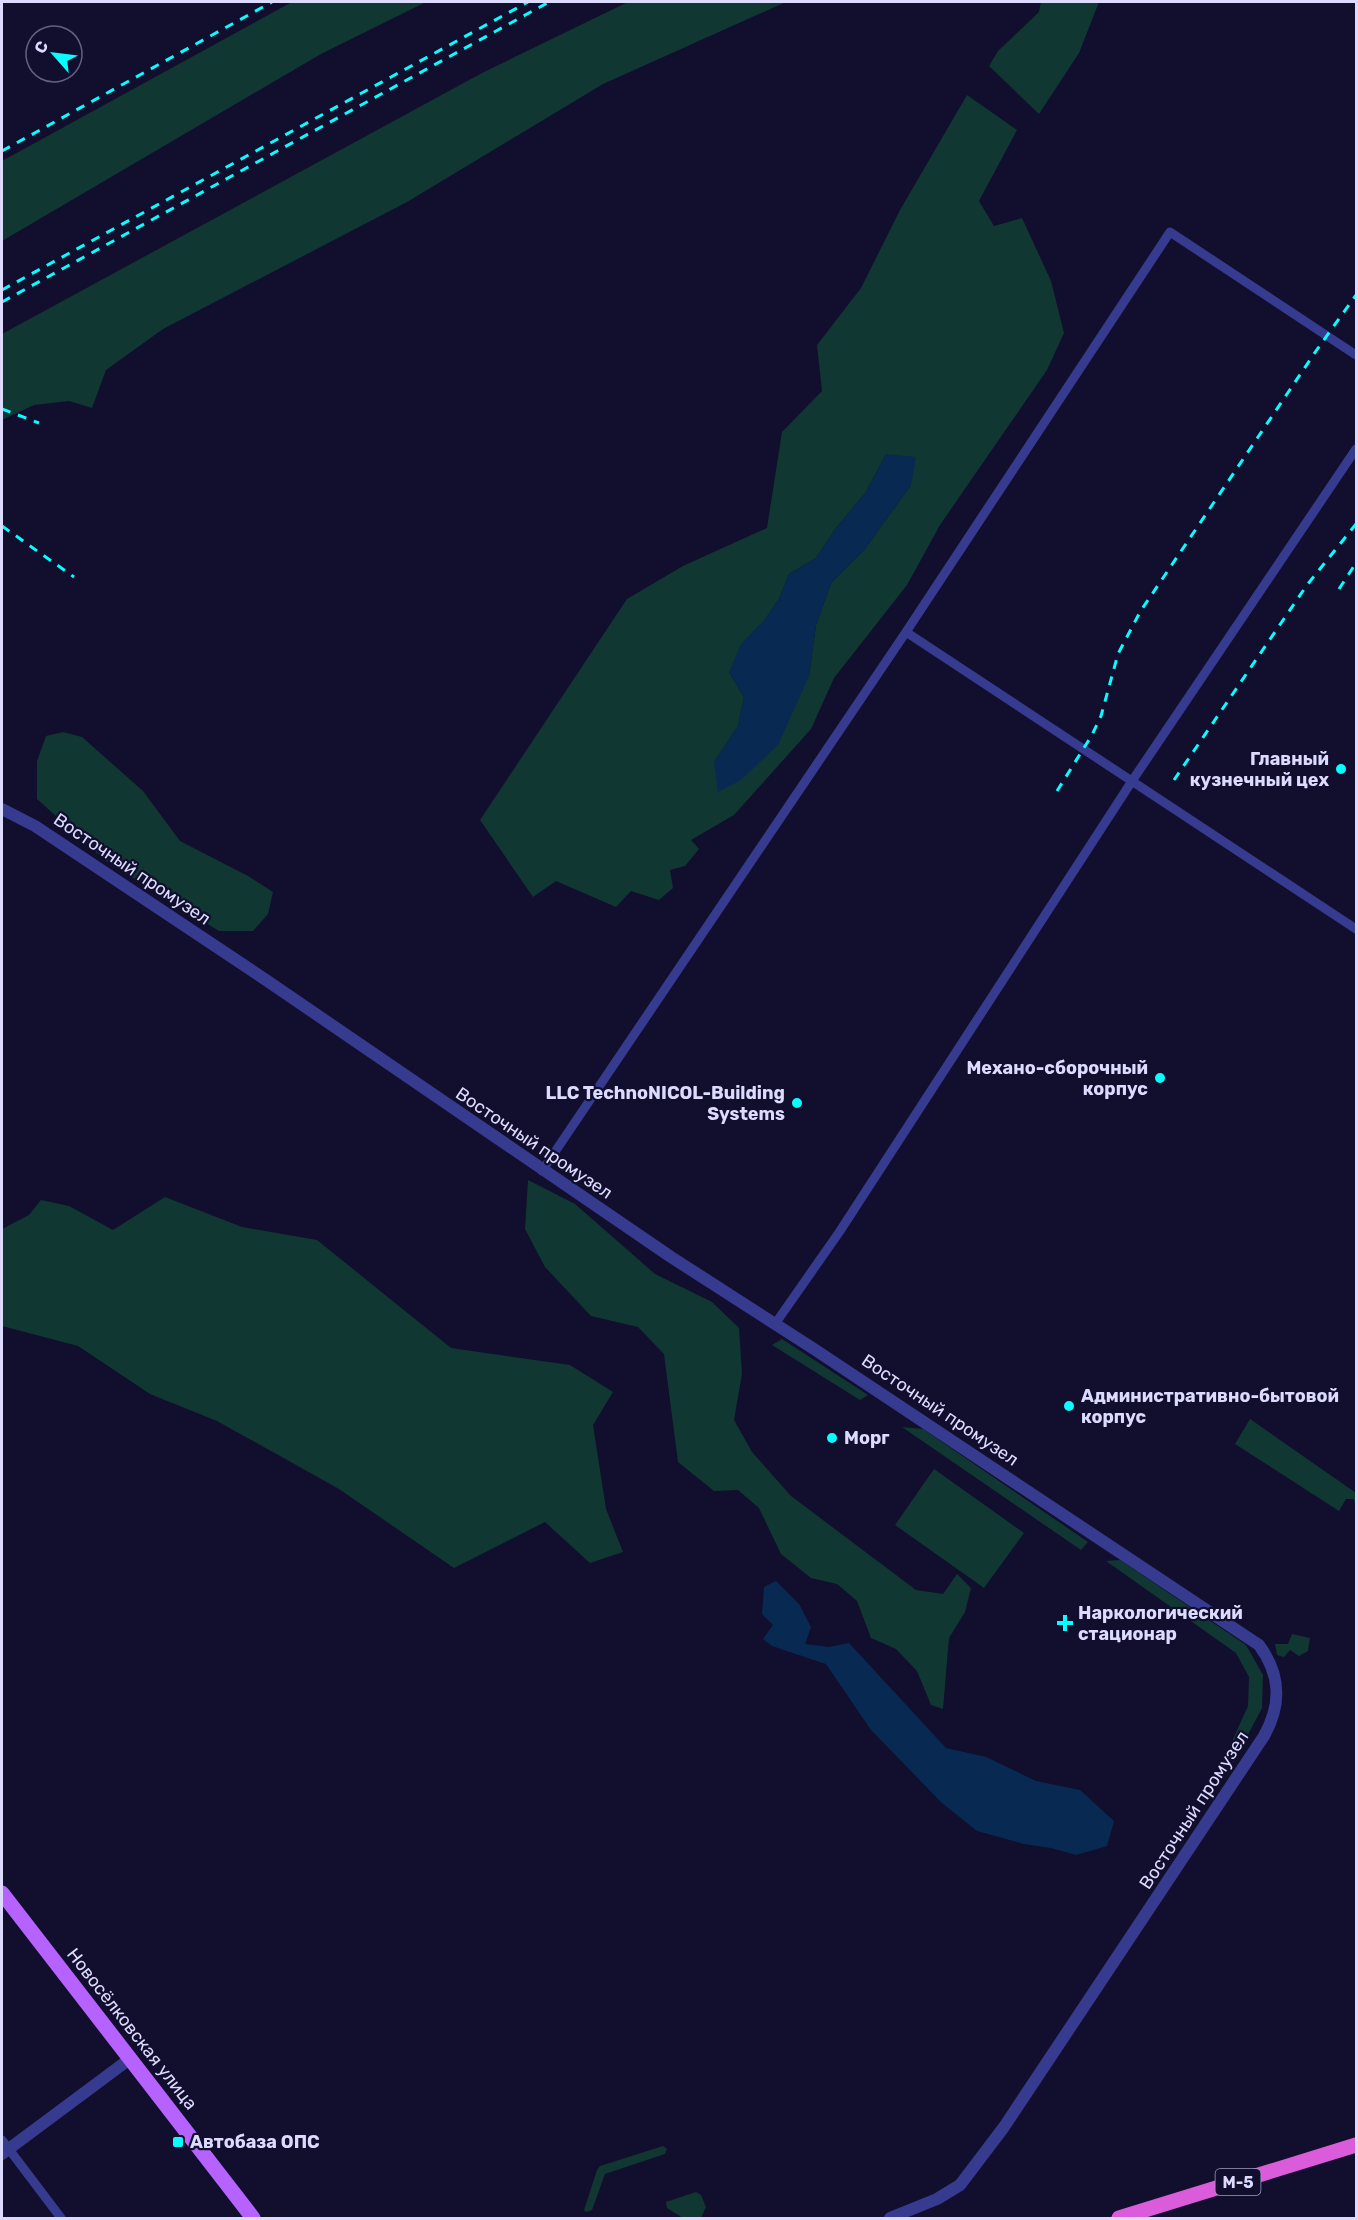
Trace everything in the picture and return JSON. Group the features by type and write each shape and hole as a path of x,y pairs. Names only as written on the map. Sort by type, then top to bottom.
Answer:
{"highway":[{"name":"М-5","path":"1119,2218 1356,2145"}],"main road":[{"name":"Новосёлковская улица","path":"2,1893 253,2218"}],"street":[{"path":"542,1171 906,632 1170,232 1356,355"},
{"path":"775,1323 840,1231 1132,781 1356,449"},
{"path":"906,632 1356,929"},
{"name":"Восточный промузел","path":"2,810 35,826 670,1257 775,1323 1259,1645 1270,1660 1278,1692 1272,1722 1259,1746 1004,2127 960,2185 937,2199 890,2218"},
{"path":"61,2218 4,2147 131,2058"}],"green space":[{"path":"292,2 426,2 321,54 2,241 2,161"},
{"path":"628,2 786,2 603,84 407,202 163,329 106,370 92,408 69,401 34,405 2,420 2,334 482,73"},
{"path":"1041,2 1099,2 1079,53 1039,114 989,66 998,51 1039,12"},
{"path":"967,95 1017,130 979,201 994,226 1022,218 1051,281 1064,333 1047,370 940,525 907,585 834,678 811,729 734,815 691,840 699,849 685,866 670,870 673,888 659,900 631,891 616,907 556,881 533,897 480,820 627,599 683,566 767,528 782,432 822,391 817,345 861,288 900,210","holes":["886,454 911,485 864,550 831,583 816,625 809,676 799,694 714,762 738,726 744,697 729,672 779,599 789,574 816,558 836,528 866,492"]},
{"path":"63,732 82,737 143,791 180,841 248,876 273,892 268,914 253,931 219,931 106,861 37,799 37,761 46,736"},
{"path":"528,1180 575,1204 655,1274 712,1302 739,1328 742,1374 734,1420 752,1452 791,1496 916,1590 943,1594 957,1574 971,1588 965,1612 949,1638 943,1709 931,1705 917,1671 896,1649 871,1638 857,1601 837,1584 811,1578 781,1554 759,1508 738,1490 714,1491 678,1462 664,1354 638,1327 591,1316 545,1267 525,1229"},
{"path":"165,1197 242,1227 317,1240 451,1348 570,1365 613,1392 593,1425 606,1509 623,1552 590,1563 545,1522 454,1568 339,1489 217,1421 150,1394 78,1346 2,1326 2,1229 29,1215 41,1200 69,1206 113,1230"},
{"path":"782,1339 868,1395 860,1400 772,1345"},
{"path":"1250,1419 1356,1493 1356,1508 1354,1499 1346,1499 1339,1511 1235,1444"},
{"path":"902,1427 923,1429 1088,1542 1081,1550"},
{"path":"934,1469 1024,1533 984,1588 895,1525"},
{"path":"1120,1560 1246,1645 1263,1675 1262,1708 1233,1763 1233,1739 1248,1706 1249,1677 1236,1653 1106,1561"},
{"path":"1292,1634 1310,1638 1308,1651 1299,1656 1290,1650 1284,1657 1277,1655 1275,1644 1288,1644"},
{"path":"663,2146 667,2149 665,2154 605,2174 592,2210 586,2212 584,2210 600,2166"},
{"path":"696,2192 701,2195 706,2207 701,2218 683,2218 667,2208 666,2202"}],"water":[{"path":"886,454 916,457 911,485 864,550 831,583 816,625 809,676 778,745 741,780 718,792 714,762 738,726 744,697 729,672 741,644 765,619 779,599 789,574 816,558 836,528 866,492"},
{"path":"776,1581 799,1604 811,1627 805,1644 829,1647 849,1643 946,1748 986,1757 1036,1781 1080,1790 1114,1821 1107,1846 1076,1855 1024,1844 977,1831 942,1803 871,1730 826,1664 772,1646 763,1639 773,1625 762,1614 764,1587"}],"railway":[{"path":"2,151 272,2"},
{"path":"2,290 528,2"},
{"path":"2,302 549,2"},
{"path":"1057,791 1092,735 1101,716 1118,654 1140,612 1356,295"},
{"path":"2,409 39,423"},
{"path":"1174,780 1307,585 1356,524"},
{"path":"2,526 74,577"},
{"path":"1339,589 1356,563"}],"place":[{"name":"Главный кузнечный цех","path":"1341,769"},
{"name":"Механо-сборочный корпус","path":"1160,1078"},
{"name":"LLC TechnoNICOL-Building Systems","path":"797,1103"},
{"name":"Административно-бытовой корпус","path":"1069,1406"},
{"name":"Морг","path":"832,1438"},
{"name":"Наркологический стационар","path":"1065,1623"},
{"name":"Автобаза ОПС","path":"178,2142"}]}
